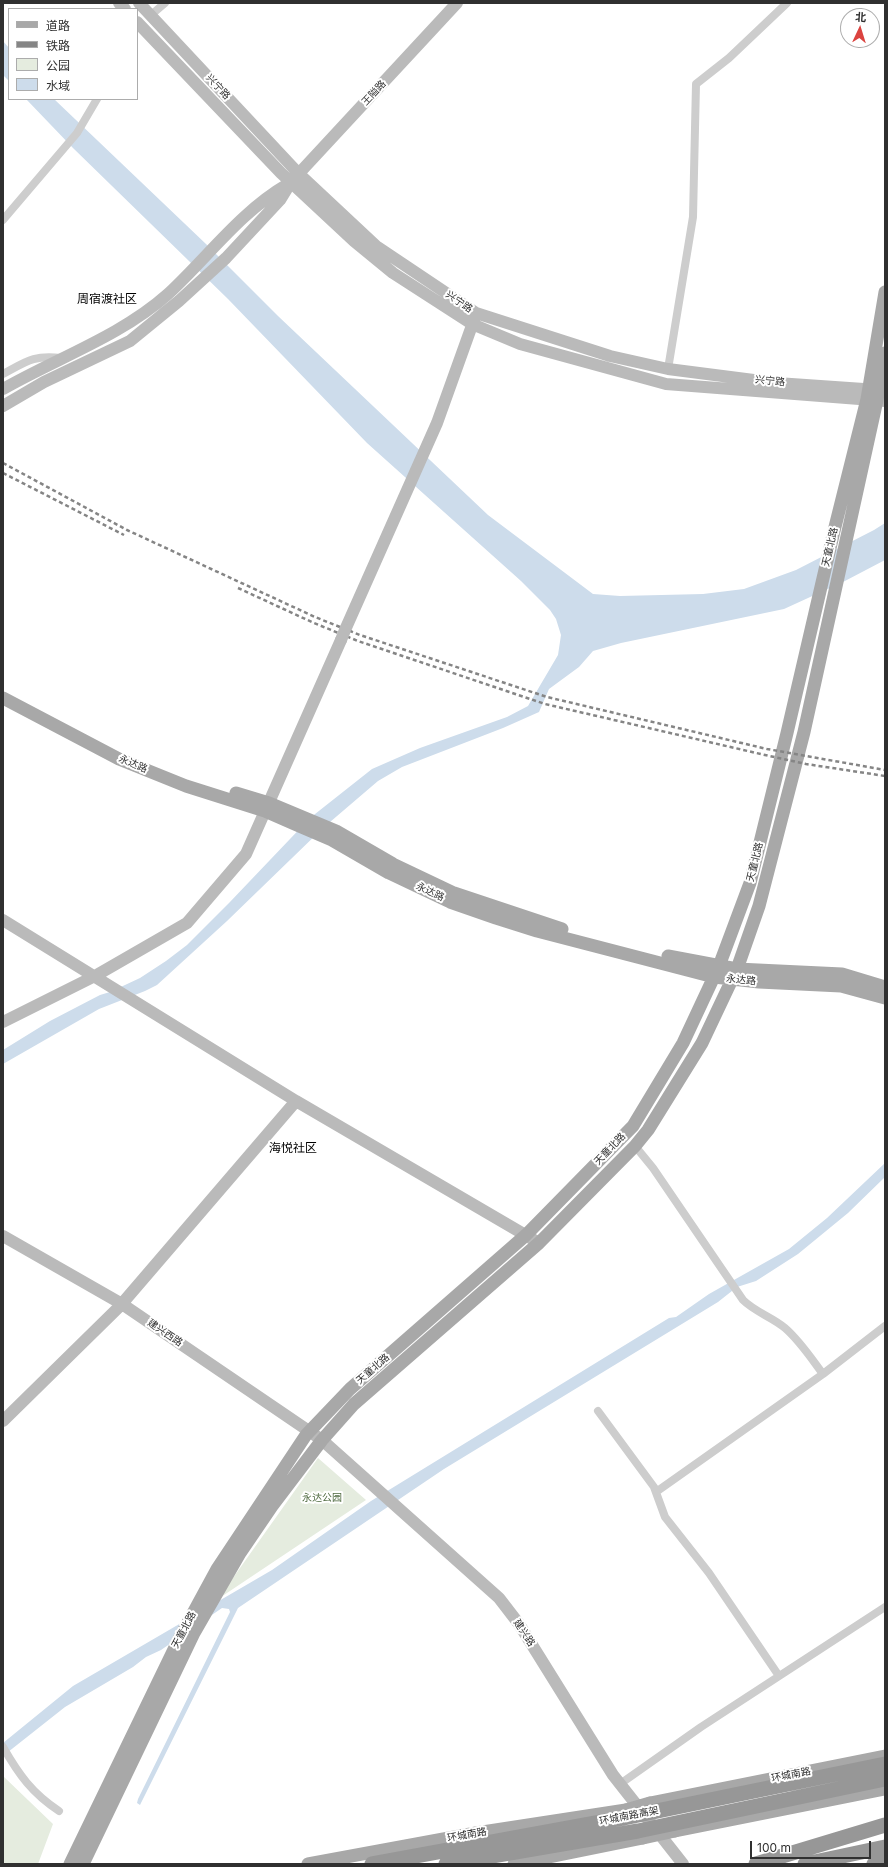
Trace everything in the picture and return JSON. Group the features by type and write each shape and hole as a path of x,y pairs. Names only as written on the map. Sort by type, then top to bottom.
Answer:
{"highway":[{"name":"环城南路高架","path":"372,1864 623,1818 885,1764"},
{"name":"环城南路高架","path":"446,1864 638,1830 885,1779"},
{"path":"803,1858 885,1825"},
{"path":"756,1864 885,1848"},
{"path":"874,1864 885,1862"}],"main road":[{"name":"天童北路","path":"70,1864 212,1600 248,1541 322,1440 354,1404 538,1243 635,1146 648,1130 702,1043 734,974 761,898 804,732 877,395 885,292"},
{"path":"877,395 885,353"},
{"name":"天童北路","path":"82,1864 179,1639 193,1612 221,1563 309,1431 350,1389 526,1235 633,1126 683,1043 716,971 750,883 831,544 877,395"},
{"name":"永达路","path":"3,690 89,736 134,758 298,820 454,893 569,931 679,959 716,971 842,986 885,998"},
{"name":"永达路","path":"3,698 119,758 186,786 267,807"},
{"name":"永达路","path":"734,974 842,974 885,987"},
{"name":"环城南路","path":"308,1864 476,1832 626,1810 650,1803 885,1756"},
{"path":"514,1864 885,1789"}],"street":[{"name":"兴宁路","path":"139,3 152,15 295,178 354,241 392,273 520,344 666,384 877,395"},
{"path":"152,15 165,3"},
{"name":"王隘路","path":"295,178 457,3"},
{"path":"668,369 693,216 696,84 729,58 787,3"},
{"name":"兴宁路","path":"138,26 228,120 295,178"},
{"path":"3,220 77,133 96,100"},
{"path":"3,389 121,327 167,294 214,246 266,197 295,178"},
{"path":"3,406 44,382 130,341 179,301 226,258 280,200 295,178"},
{"name":"兴宁路","path":"474,319 610,356 668,369 877,395"},
{"path":"3,1022 100,979 187,923 246,854 437,423 474,319"},
{"path":"3,374 28,360 43,356 61,358"},
{"path":"3,920 296,1101 538,1243"},
{"path":"3,1421 122,1304 296,1101"},
{"path":"635,1146 653,1168 743,1300 751,1308 784,1327 801,1345 824,1374"},
{"name":"建兴西路","path":"3,1236 122,1304 322,1440"},
{"path":"656,1492 824,1374 885,1326"},
{"path":"598,1411 656,1492 665,1518 709,1573 779,1676"},
{"name":"建兴路","path":"322,1440 499,1598 519,1624 584,1730 620,1784 683,1864"},
{"path":"620,1784 701,1727 885,1607"},
{"path":"3,1747 19,1774 31,1788 43,1801 59,1811"}],"green space":[{"name":"永达公园","path":"318,1458 366,1500 218,1599"},
{"path":"3,1776 53,1824 38,1864 3,1864"}],"water":[{"path":"3,41 8,47 8,80 3,75"},
{"path":"27,100 55,100 206,244 278,316 488,515 593,594 620,596 703,594 744,589 796,570 885,523 885,560 843,582 784,609 621,643 593,651 579,667 549,689 539,712 503,728 402,767 378,781 323,828 227,921 157,985 99,1009 3,1064 3,1050 50,1021 100,995 140,978 187,945 310,818 372,769 420,748 507,717 528,706 558,655 561,635 556,619 550,610 521,581 367,443 228,299 73,148"},
{"path":"885,1163 885,1177 848,1213 798,1254 756,1281 737,1287 718,1302 444,1469 238,1608 140,1805 137,1803 138,1799 230,1612 229,1609 222,1608 161,1650 146,1657 133,1667 65,1707 3,1756 3,1743 73,1686 272,1570 371,1501 669,1318 676,1317 709,1294 789,1249 827,1218"}],"railway":[{"path":"3,463 127,530 315,617 360,635 547,697 767,749 885,770"},
{"path":"3,473 124,535"},
{"path":"238,588 314,623 358,641 545,704 806,764 885,776"}],"district":[{"name":"周宿渡社区","path":"107,299"},
{"name":"海悦社区","path":"293,1148"}]}
